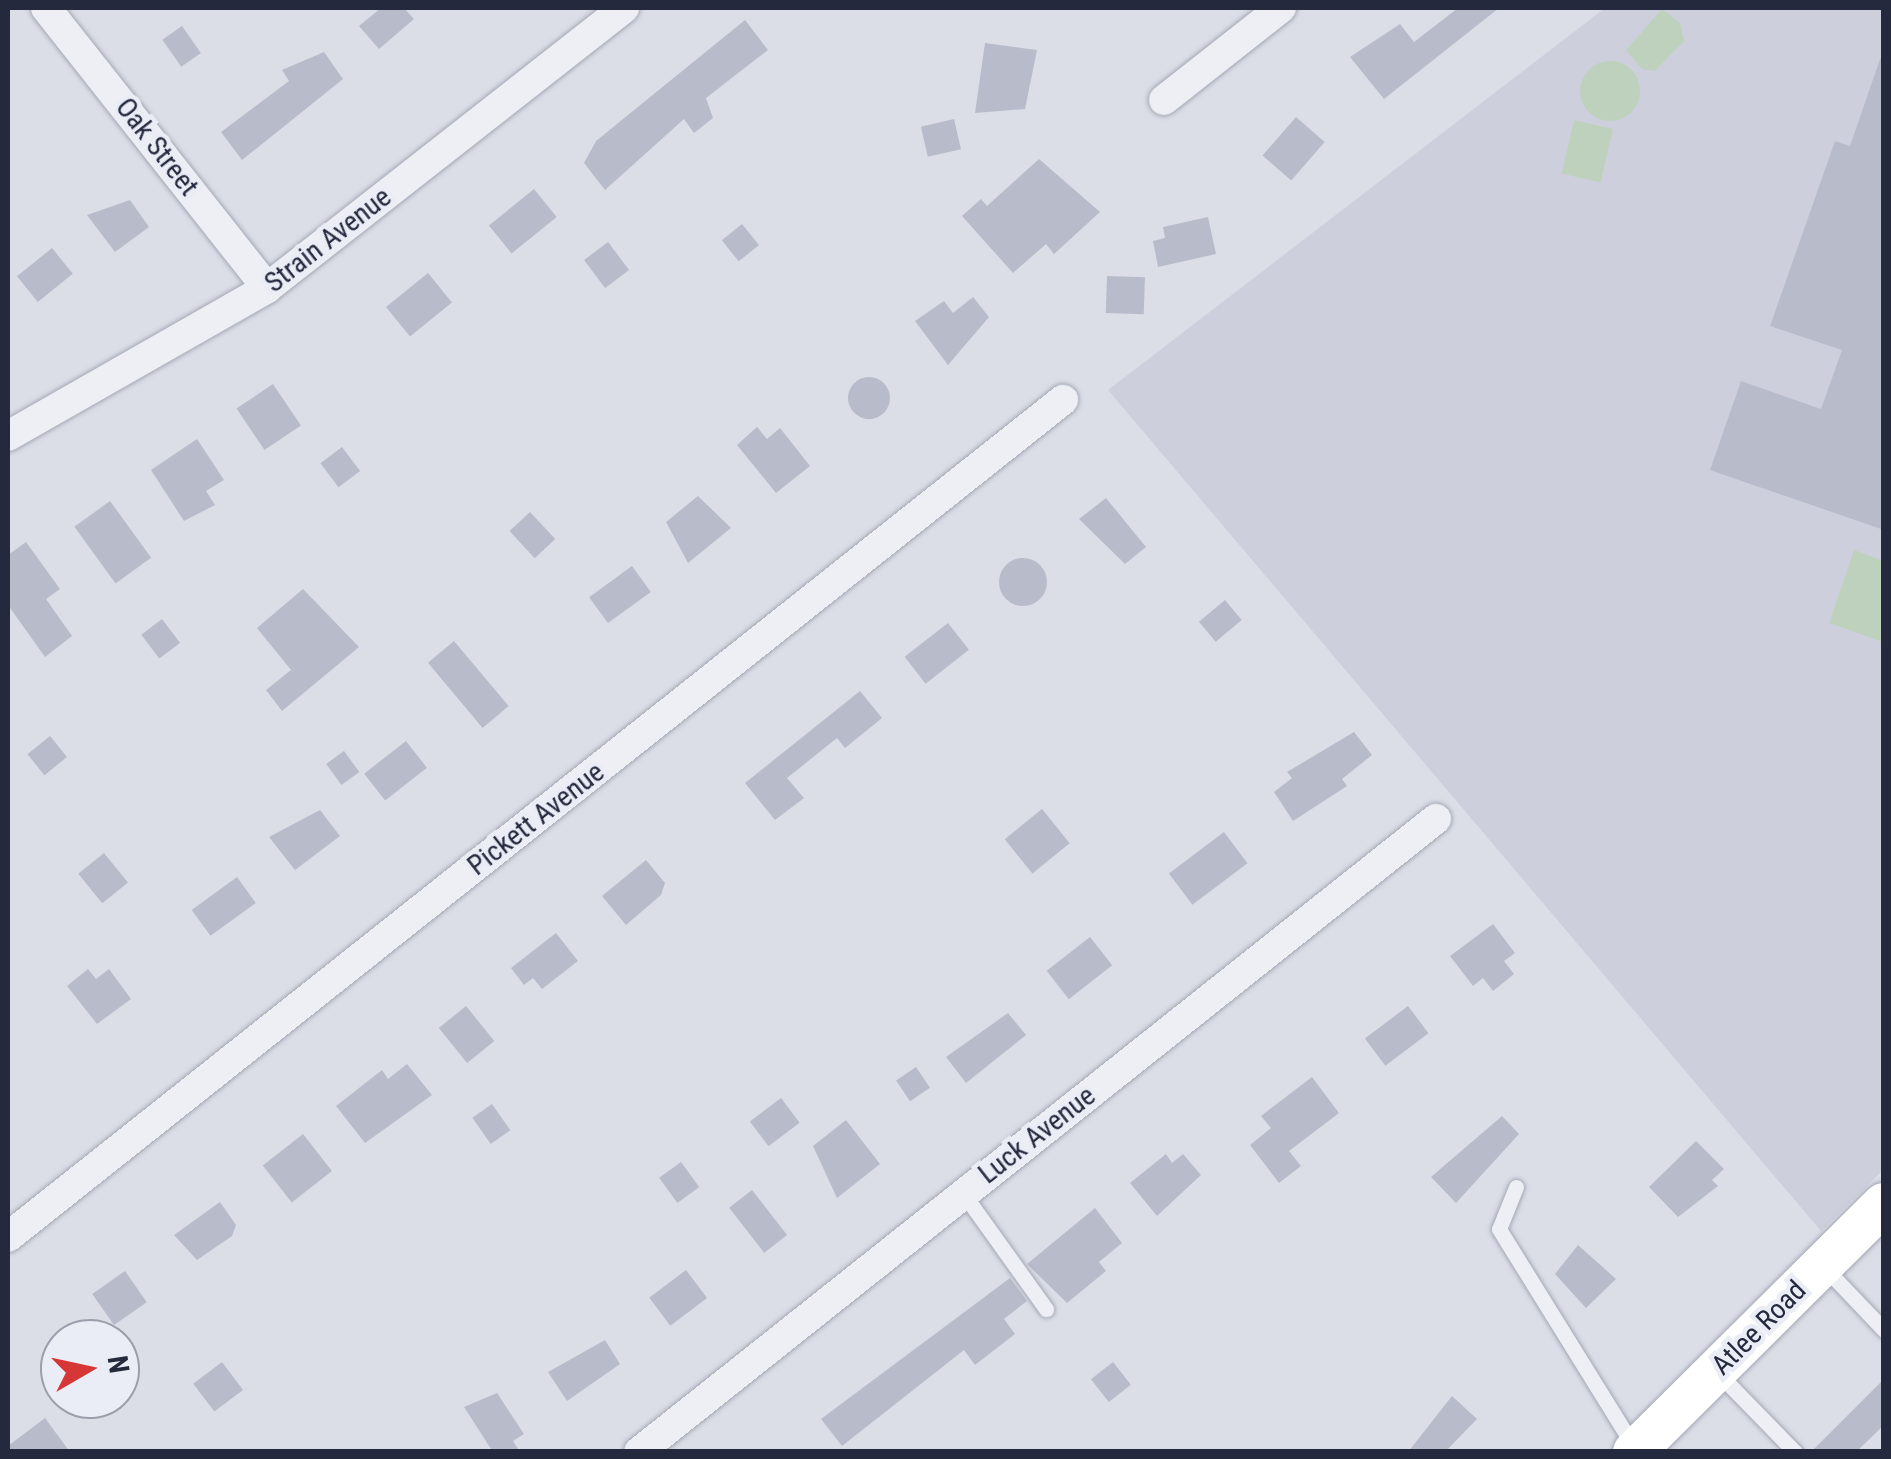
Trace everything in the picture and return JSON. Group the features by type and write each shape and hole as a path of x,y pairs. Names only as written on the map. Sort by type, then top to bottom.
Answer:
{"main road":[{"name":"Atlee Road","path":"1635,1451 1884,1204"}],"street":[{"name":"Oak Street","path":"46,8 267,288"},
{"name":"Strain Avenue","path":"8,436 267,288 624,8"},
{"path":"1164,100 1281,8"},
{"name":"Pickett Avenue","path":"8,1237 1063,400"},
{"name":"Luck Avenue","path":"639,1452 1436,819"}],"lane":[{"path":"1516,1187 1498,1229 1635,1451"},
{"path":"963,1193 1046,1309"},
{"path":"1822,1265 1884,1330"},
{"path":"1716,1370 1795,1452"}],"shaded area":[{"path":"1605,8 1883,8 1883,1170 1821,1231 1108,390"}],"green space":[{"path":"1662,9 1680,23 1684,41 1655,71 1642,69 1626,50"},
{"path":"1610,61 1631,70 1640,91 1631,112 1610,121 1589,112 1580,91 1589,70"},
{"path":"1574,120 1613,129 1601,183 1562,174"},
{"path":"1854,550 1883,561 1883,642 1829,623"}],"building":[{"path":"381,8 404,8 414,19 379,49 359,26"},
{"path":"1458,8 1499,8 1384,99 1350,57 1400,24 1414,42"},
{"path":"745,20 768,50 706,98 713,118 694,133 684,119 605,190 584,163 596,141"},
{"path":"182,26 201,53 181,67 162,40"},
{"path":"985,43 1037,50 1025,109 975,113"},
{"path":"324,52 343,79 242,160 221,132 289,81 282,70"},
{"path":"1880,59 1884,59 1884,530 1710,470 1741,381 1821,409 1842,350 1770,326 1835,141 1850,146"},
{"path":"1296,117 1325,142 1291,180 1263,155"},
{"path":"954,119 961,149 928,157 921,127"},
{"path":"1039,159 1100,212 1054,254 1046,244 1013,273 962,216 981,199 987,206"},
{"path":"534,189 557,217 512,253 489,226"},
{"path":"130,200 149,227 115,252 87,215"},
{"path":"1208,217 1216,254 1158,267 1153,241 1165,238 1163,227"},
{"path":"742,224 759,245 739,261 722,240"},
{"path":"608,242 629,270 605,288 584,260"},
{"path":"52,248 73,274 38,302 17,276"},
{"path":"428,273 452,303 410,337 386,307"},
{"path":"1107,276 1145,277 1144,314 1106,313"},
{"path":"973,297 989,317 948,365 915,321 944,301 953,313"},
{"path":"869,377 884,383 890,398 884,413 869,419 854,413 848,398 854,383"},
{"path":"273,384 301,425 264,450 237,409"},
{"path":"757,427 767,439 780,428 810,466 776,493 737,445"},
{"path":"197,439 224,480 206,491 215,505 184,521 151,470"},
{"path":"342,447 360,471 338,487 320,463"},
{"path":"698,496 731,528 688,563 666,522"},
{"path":"1106,498 1146,547 1125,564 1079,519"},
{"path":"110,501 151,558 116,583 74,527"},
{"path":"530,512 555,539 535,558 510,531"},
{"path":"26,542 60,589 46,599 72,636 45,657 8,605 8,555"},
{"path":"1023,558 1040,565 1047,582 1040,599 1023,606 1006,599 999,582 1006,565"},
{"path":"632,566 651,592 608,623 589,597"},
{"path":"303,589 359,647 282,711 266,690 291,670 257,628"},
{"path":"1225,600 1242,620 1216,642 1199,622"},
{"path":"162,619 180,643 159,659 141,635"},
{"path":"948,623 969,650 926,684 905,657"},
{"path":"454,641 509,706 483,728 428,663"},
{"path":"860,691 882,718 845,748 837,738 787,778 804,798 775,820 745,783"},
{"path":"1354,732 1372,755 1342,779 1347,786 1293,821 1274,792 1292,778 1287,772"},
{"path":"50,736 67,757 44,775 27,754"},
{"path":"406,741 427,768 385,800 364,774"},
{"path":"344,751 359,772 341,785 326,764"},
{"path":"1042,809 1070,843 1032,873 1005,839"},
{"path":"320,810 340,836 295,870 269,837"},
{"path":"1224,832 1247,863 1192,905 1169,874"},
{"path":"104,853 128,883 102,903 78,874"},
{"path":"646,860 665,883 661,895 626,925 602,896"},
{"path":"237,877 256,903 211,936 192,910"},
{"path":"1493,924 1515,953 1504,961 1514,974 1493,991 1483,978 1473,986 1450,956"},
{"path":"556,933 578,961 542,989 533,978 524,985 511,968"},
{"path":"1090,937 1112,965 1069,999 1047,971"},
{"path":"88,969 96,979 109,969 131,999 97,1024 67,986"},
{"path":"466,1006 494,1041 467,1063 439,1028"},
{"path":"1408,1006 1428,1033 1385,1066 1365,1038"},
{"path":"1008,1013 1026,1035 966,1083 946,1057"},
{"path":"407,1064 432,1095 365,1143 336,1106 382,1070 388,1079"},
{"path":"916,1067 930,1088 910,1101 896,1080"},
{"path":"1312,1077 1339,1113 1289,1151 1301,1166 1279,1183 1250,1145 1271,1128 1261,1116"},
{"path":"781,1098 800,1123 769,1146 750,1121"},
{"path":"492,1104 510,1130 491,1144 472,1118"},
{"path":"1502,1116 1519,1134 1456,1203 1431,1177"},
{"path":"846,1120 880,1164 837,1198 813,1146"},
{"path":"303,1134 332,1171 292,1202 263,1165"},
{"path":"1696,1141 1724,1169 1712,1180 1718,1186 1678,1217 1649,1187"},
{"path":"1166,1154 1172,1163 1183,1154 1201,1175 1157,1216 1130,1183"},
{"path":"681,1162 699,1187 677,1203 659,1178"},
{"path":"752,1190 787,1235 764,1253 729,1208"},
{"path":"220,1202 236,1225 232,1236 197,1260 174,1235"},
{"path":"1095,1208 1122,1243 1099,1262 1106,1271 1067,1303 1027,1264"},
{"path":"1578,1245 1616,1279 1586,1308 1555,1274"},
{"path":"686,1270 707,1298 670,1326 649,1298"},
{"path":"125,1271 147,1302 123,1319 110,1319 92,1294"},
{"path":"1010,1278 1027,1301 1004,1319 1015,1334 975,1365 964,1350 842,1446 821,1419"},
{"path":"605,1340 620,1364 567,1401 548,1372"},
{"path":"222,1362 243,1390 214,1412 193,1384"},
{"path":"1113,1362 1131,1385 1109,1402 1091,1379"},
{"path":"1884,1379 1884,1425 1856,1452 1811,1452"},
{"path":"497,1393 524,1434 513,1441 520,1452 493,1452 464,1407"},
{"path":"1452,1396 1477,1419 1445,1452 1408,1452"},
{"path":"46,1419 70,1452 8,1452 8,1446"}]}
